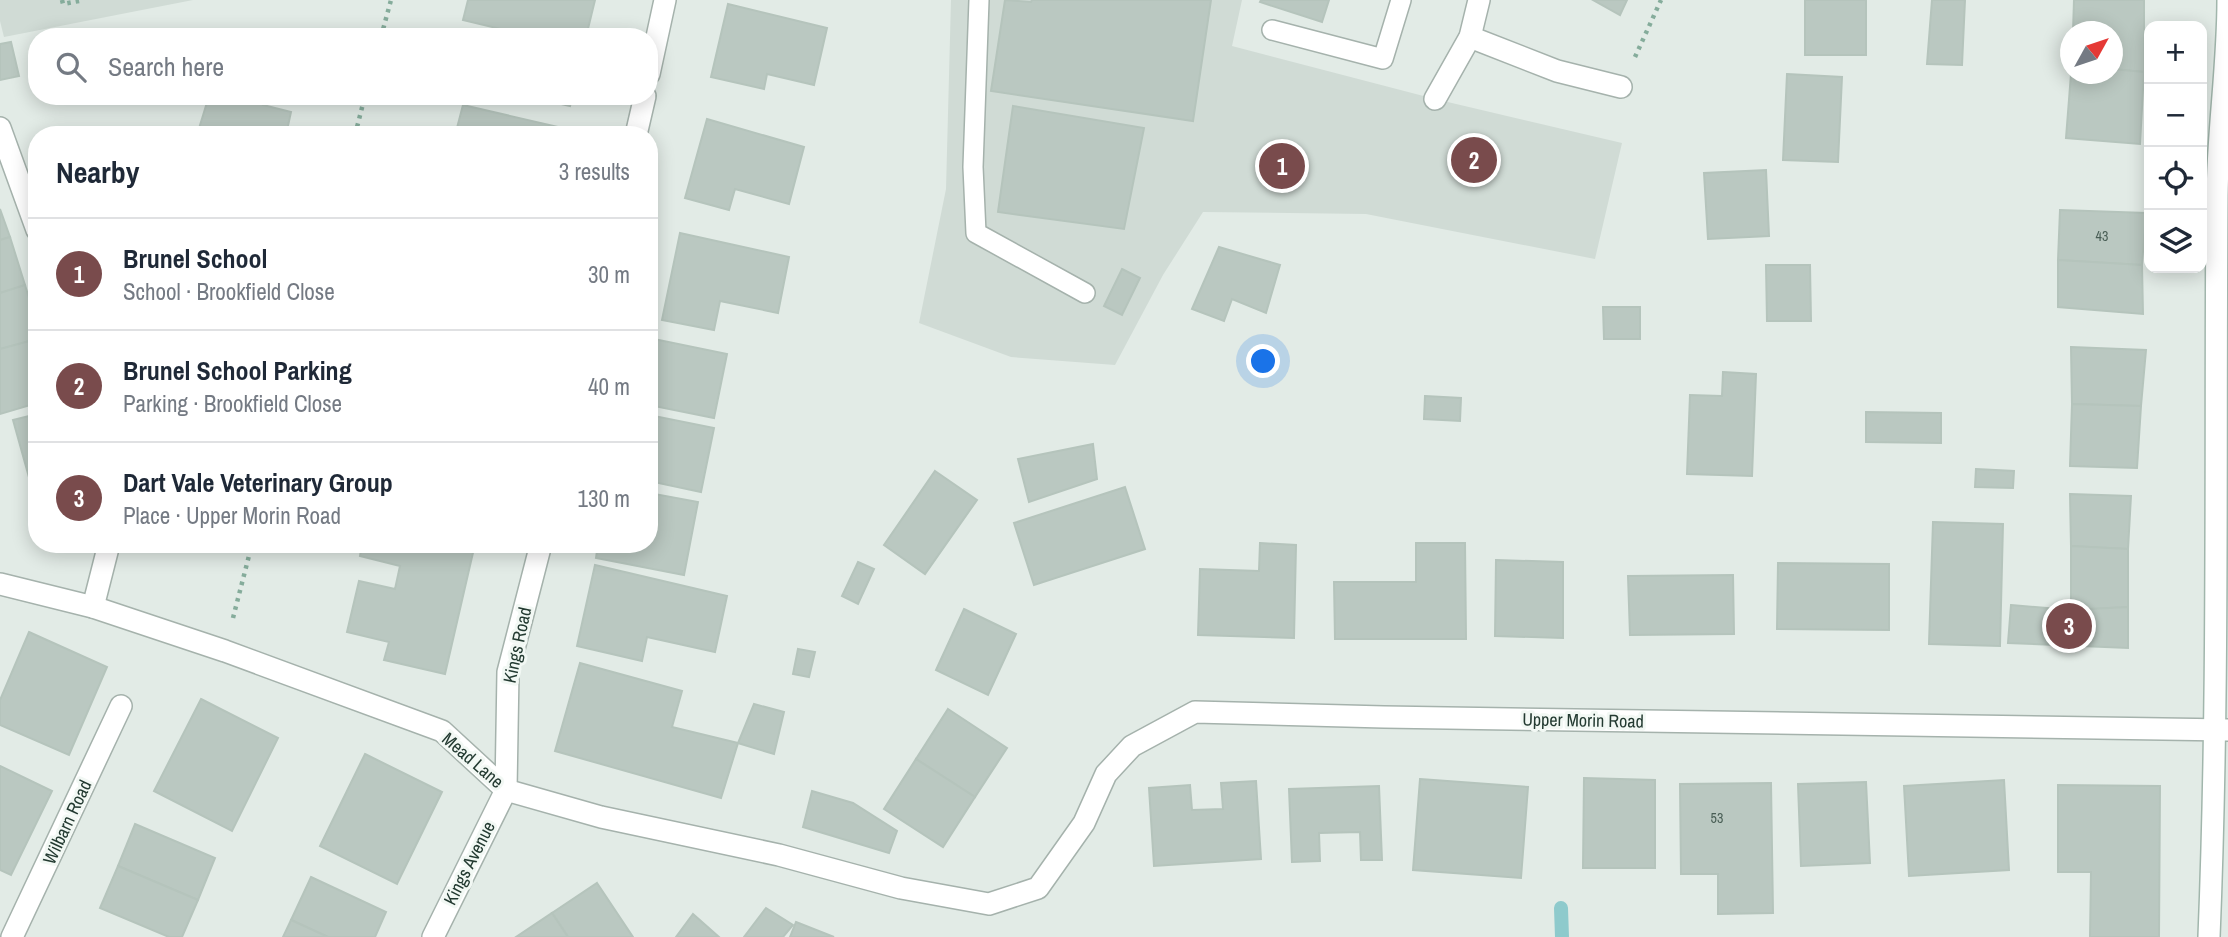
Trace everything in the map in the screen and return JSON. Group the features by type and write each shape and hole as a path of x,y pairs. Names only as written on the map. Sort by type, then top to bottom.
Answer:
{"street":[{"path":"658,32 665,0"},
{"path":"1435,99 1470,37 1479,0"},
{"path":"2209,937 2221,730 2222,298 2217,187 2228,42 2228,0"},
{"path":"1470,37 1557,71 1621,87"},
{"path":"638,126 643,105"},
{"path":"0,128 28,205"},
{"path":"93,607 107,553"},
{"name":"Kings Road","path":"506,790 508,672 539,553"},
{"name":"Mead Lane","path":"0,584 93,607 225,651 442,731 506,790 601,817 779,855 926,893 989,904 1038,888"},
{"name":"Wilbarn Road","path":"12,937 121,706"},
{"name":"Upper Morin Road","path":"1038,888 1084,823 1106,774 1132,746 1195,712 1384,718 2221,730"},
{"name":"Kings Avenue","path":"433,937 506,790"}],"lane":[{"path":"979,0 973,167 976,233 1085,293"},
{"path":"1272,30 1383,59 1401,0"}],"path":[{"path":"62,0 63,4 84,0"},
{"path":"383,28 391,0"},
{"path":"1621,87 1661,0"},
{"path":"357,126 363,105"},
{"path":"225,651 250,553"}],"shaded area":[{"path":"0,0 193,0 50,28 28,28 28,32 4,37 0,21"},
{"path":"951,0 1242,0 1232,46 1435,99 1622,143 1595,259 1366,214 1203,212 1163,275 1115,365 1011,357 919,323 946,189"}],"building":[{"path":"468,0 595,0 588,28 496,28 463,20"},
{"path":"1005,0 1211,0 1193,121 991,91"},
{"path":"1329,0 1322,22 1260,2"},
{"path":"1593,0 1627,0 1620,15"},
{"path":"1805,0 1866,0 1866,55 1805,55"},
{"path":"1932,0 1965,0 1962,65 1927,64"},
{"path":"2074,0 2144,0 2144,72 2123,70 2123,21 2073,21"},
{"path":"728,4 827,28 814,85 767,74 764,89 711,77"},
{"path":"11,42 19,76 0,80 0,44"},
{"path":"2123,70 2144,72 2140,144 2066,138 2070,84 2123,84"},
{"path":"1787,74 1842,77 1838,162 1783,160"},
{"path":"206,105 263,105 291,112 288,126 200,126"},
{"path":"463,105 554,126 458,126"},
{"path":"1013,106 1144,128 1124,229 998,212"},
{"path":"707,119 804,147 789,204 735,189 729,210 685,198"},
{"path":"1766,170 1769,236 1708,239 1704,173"},
{"path":"0,209 10,237 0,240"},
{"path":"2060,210 2144,213 2142,265 2058,260"},
{"path":"680,233 789,257 778,313 720,301 714,330 662,320"},
{"path":"10,237 25,285 0,293 0,240"},
{"path":"1219,247 1280,265 1266,313 1232,299 1224,321 1192,309"},
{"path":"2058,260 2142,265 2143,314 2058,307"},
{"path":"1766,265 1810,265 1811,321 1767,321"},
{"path":"1122,269 1140,278 1122,315 1104,306"},
{"path":"25,285 28,295 28,341 0,349 0,293"},
{"path":"1603,307 1640,307 1640,339 1604,339"},
{"path":"658,340 727,354 714,418 658,407"},
{"path":"28,341 28,406 0,414 0,349"},
{"path":"2071,347 2146,350 2141,406 2072,404"},
{"path":"1723,372 1756,374 1752,476 1687,474 1690,395 1722,396"},
{"path":"1425,396 1461,398 1460,421 1424,419"},
{"path":"2072,404 2141,406 2137,468 2070,466"},
{"path":"1866,412 1941,413 1941,443 1866,442"},
{"path":"28,416 28,474 13,420"},
{"path":"658,417 714,428 701,492 658,483"},
{"path":"1093,444 1097,479 1029,502 1018,459"},
{"path":"1976,469 2014,471 2013,488 1975,487"},
{"path":"935,471 977,500 925,574 884,545"},
{"path":"1125,487 1145,549 1034,585 1014,523"},
{"path":"2070,494 2131,496 2128,549 2071,546"},
{"path":"658,495 698,502 684,575 596,558 597,553 658,553"},
{"path":"1933,522 2003,524 2000,646 1929,644"},
{"path":"1260,543 1296,545 1294,638 1198,635 1200,569 1259,571"},
{"path":"1416,543 1465,543 1466,639 1335,639 1334,582 1416,582"},
{"path":"2071,546 2128,549 2128,607 2071,610"},
{"path":"360,553 473,553 445,674 384,660 389,642 347,632 359,581 395,589 400,566 360,556"},
{"path":"1496,560 1563,562 1563,638 1495,636"},
{"path":"858,562 874,569 858,604 842,596"},
{"path":"1778,563 1889,564 1889,630 1777,629"},
{"path":"595,565 727,596 715,652 647,637 642,661 577,646"},
{"path":"1733,575 1734,634 1630,635 1628,576"},
{"path":"2011,605 2071,610 2128,607 2128,648 2008,643"},
{"path":"964,609 1016,634 988,695 936,670"},
{"path":"29,632 107,667 69,755 0,725 0,700"},
{"path":"798,649 815,652 809,677 793,674"},
{"path":"580,663 682,691 672,727 738,743 721,798 555,751"},
{"path":"201,699 278,738 232,831 154,791"},
{"path":"754,704 784,712 774,754 738,743"},
{"path":"948,709 1007,748 975,797 916,759"},
{"path":"365,754 442,792 397,884 320,846"},
{"path":"916,759 975,797 943,847 884,809"},
{"path":"0,766 52,791 11,875 0,870"},
{"path":"1584,778 1655,780 1655,868 1583,868"},
{"path":"1420,779 1528,787 1521,878 1413,870"},
{"path":"2004,780 2009,870 1909,876 1904,786"},
{"path":"1256,781 1261,859 1154,866 1149,788 1190,785 1192,810 1223,809 1221,783"},
{"path":"1866,782 1870,863 1801,866 1798,784"},
{"path":"1771,783 1773,913 1718,914 1718,874 1681,874 1680,784"},
{"path":"2058,785 2160,786 2159,937 2090,937 2091,872 2058,872"},
{"path":"1379,786 1382,860 1361,860 1360,832 1319,833 1320,861 1292,862 1289,789"},
{"path":"812,791 853,803 897,831 889,853 803,827"},
{"path":"135,824 215,858 198,900 118,866"},
{"path":"118,866 198,900 182,937 169,937 100,908"},
{"path":"311,877 386,912 375,937 328,937 291,920"},
{"path":"597,883 633,937 568,937 552,913"},
{"path":"766,908 793,925 783,937 744,937"},
{"path":"552,913 568,937 516,937"},
{"path":"693,914 719,937 676,937"},
{"path":"291,920 328,937 283,937"},
{"path":"796,922 834,937 790,937"}],"waterway":[{"path":"1561,908 1562,937"}],"place":[{"name":"Brunel School Parking","path":"1474,160"},
{"name":"Brunel School","path":"1282,166"},
{"name":"Dart Vale Veterinary Group","path":"2069,626"}]}
